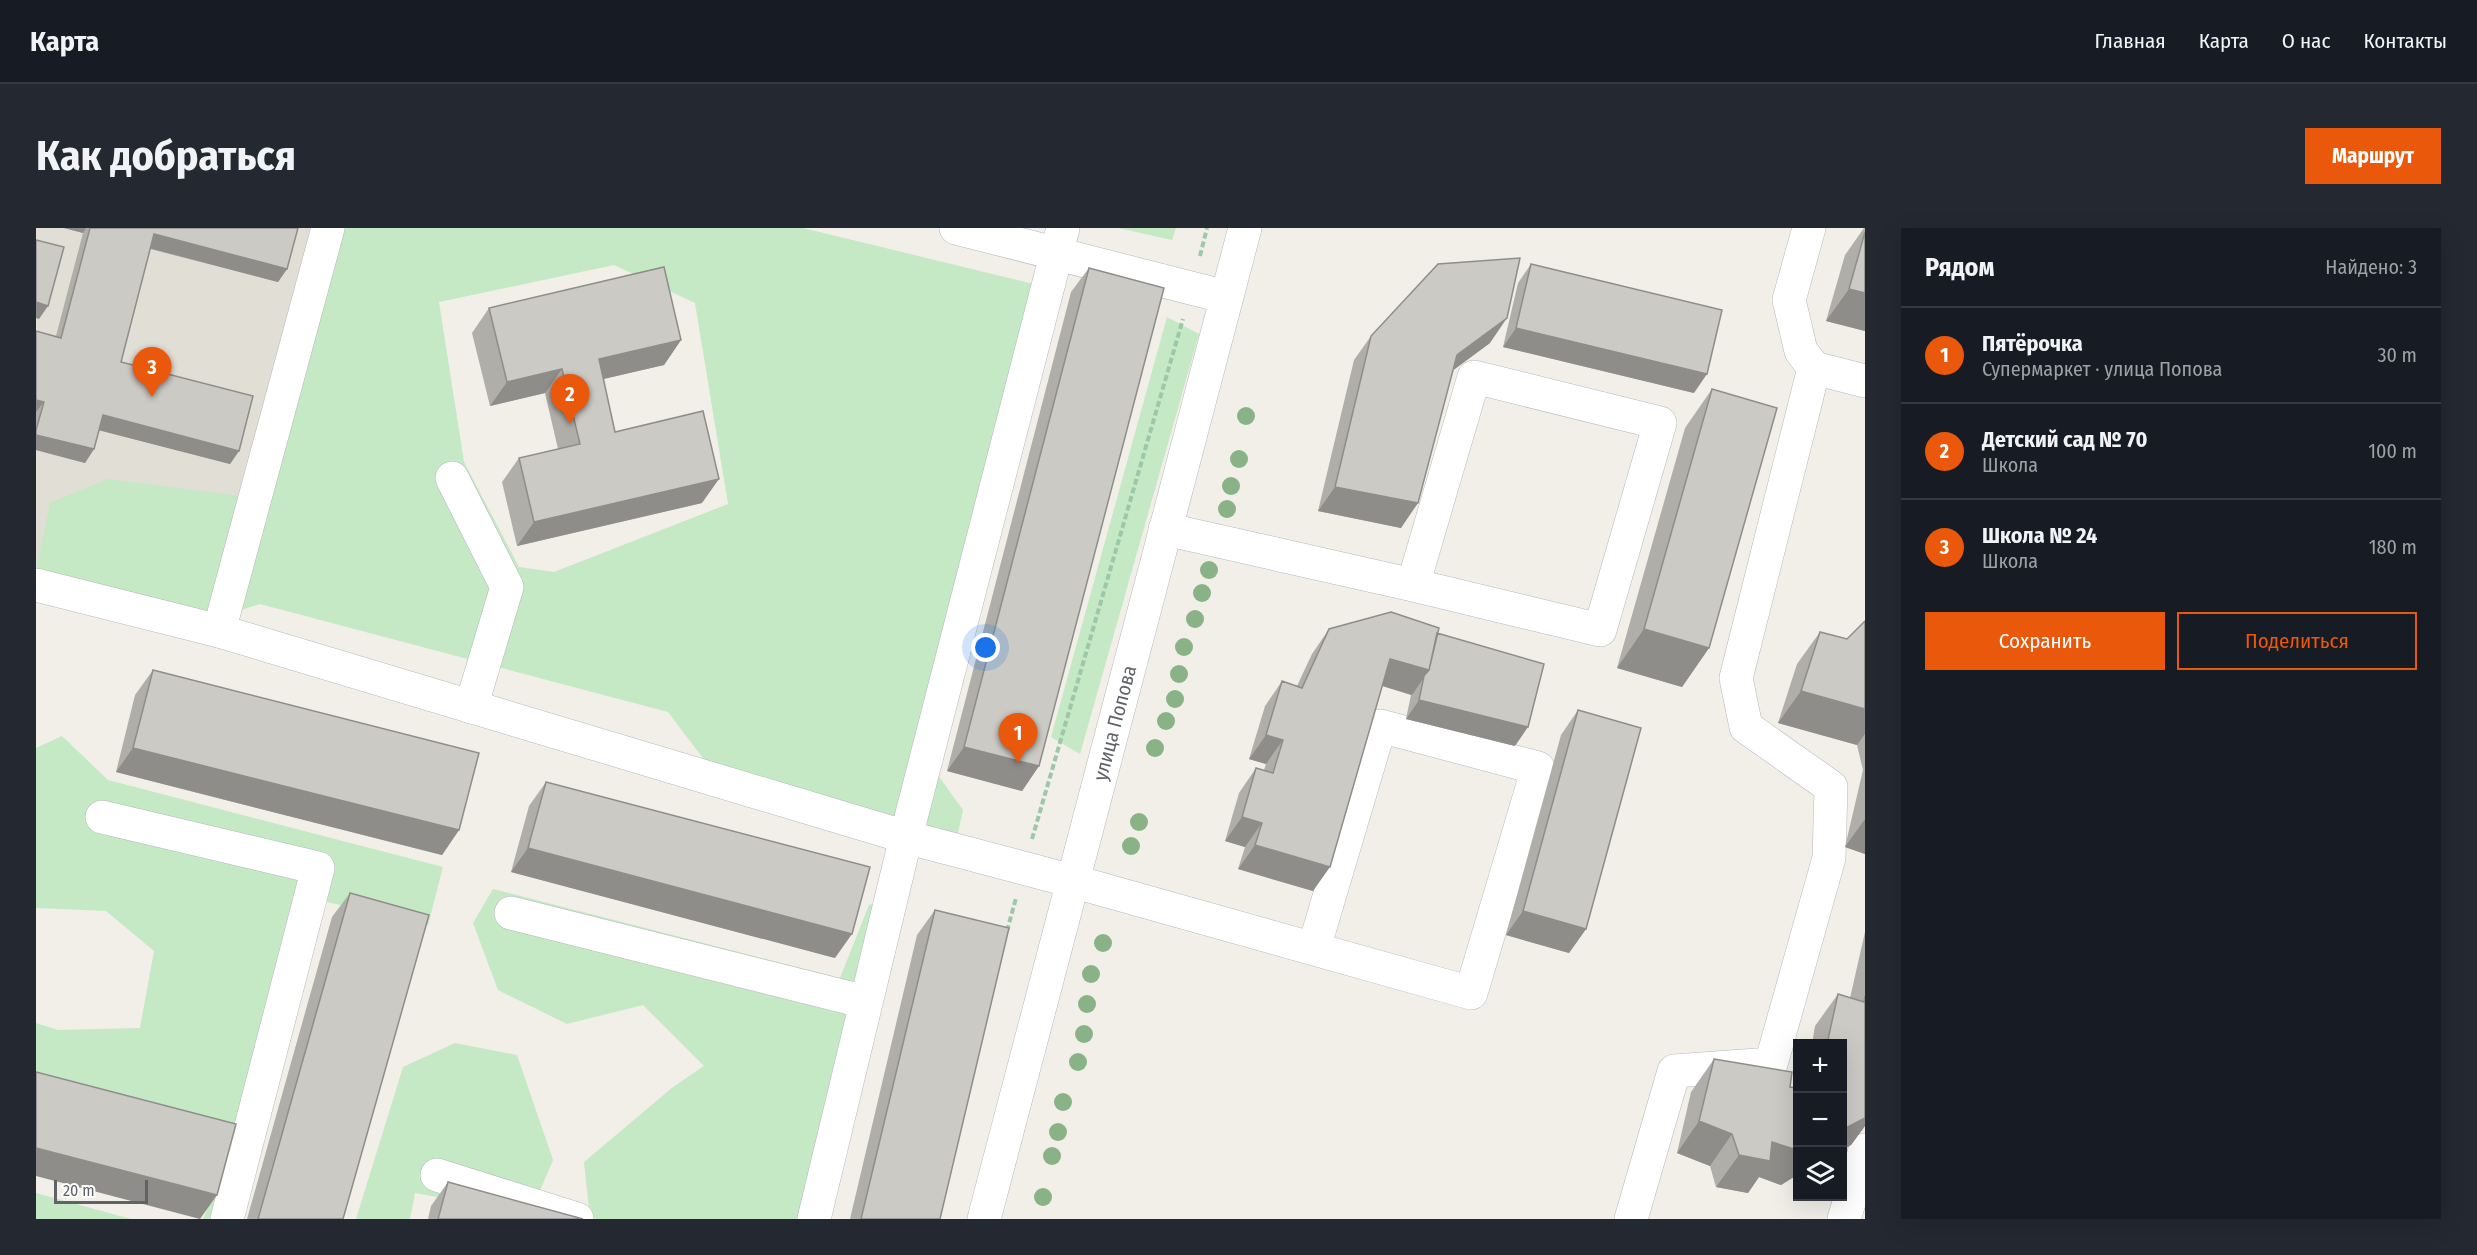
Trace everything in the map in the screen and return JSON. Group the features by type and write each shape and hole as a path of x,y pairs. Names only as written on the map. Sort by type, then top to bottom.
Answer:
{"street":[{"path":"219,631 328,228"},
{"path":"956,228 1060,241 1192,289 1226,297"},
{"name":"улица Попова","path":"984,1219 1245,228"},
{"path":"1809,228 1790,300 1801,351 1814,368 1865,381"},
{"path":"814,1219 906,837 1060,241"},
{"path":"1631,1219 1674,1071 1771,1064 1829,858 1831,787 1746,727 1736,678 1814,368"},
{"path":"1165,529 1600,630 1660,423 1474,377 1413,585"},
{"path":"452,478 507,587 471,707"},
{"path":"36,585 219,631 906,837 1471,993 1538,768 1380,726 1314,948"},
{"path":"102,817 318,868 228,1219"},
{"path":"511,913 866,1002"},
{"path":"216,1126 249,1134"},
{"path":"1844,1219 1865,1150"},
{"path":"437,1175 577,1219"}],"path":[{"path":"1006,936 1023,868 1192,289 1207,228"}],"shaded area":[{"path":"36,228 313,228 213,613 36,567"}],"green space":[{"path":"339,228 803,228 1042,286 920,750 963,810 956,842 705,761 668,712 260,604 213,619 36,570 50,503 107,479 241,496","holes":["614,265 695,303 728,504 554,572 519,567 464,462 439,302"]},
{"path":"1118,228 1176,228 1172,240"},
{"path":"1167,317 1199,334 1080,754 1051,737"},
{"path":"62,736 108,780 443,867 428,925 314,899 232,1219 203,1219 232,1149 36,1083 36,1023 58,1030 140,1028 154,951 106,911 36,908 36,748"},
{"path":"493,889 840,978 869,905 902,896 830,1219 590,1219 584,1162 673,1087 704,1066 643,1005 567,1024 498,990 473,923"},
{"path":"455,1043 517,1055 553,1160 530,1214 415,1193 410,1219 356,1219 403,1067"},
{"path":"36,1193 131,1219 36,1219"}],"building":[{"path":"90,228 298,228 287,269 154,234 121,362 253,396 239,451 103,415 94,449 36,435 44,402 36,400 36,331 61,338"},
{"path":"1865,232 1865,293 1849,289"},
{"path":"36,240 64,247 48,306 36,302"},
{"path":"1520,258 1507,318 1457,355 1418,503 1335,487 1371,336 1438,264"},
{"path":"1531,264 1722,310 1707,374 1516,328"},
{"path":"664,267 681,340 599,359 615,432 703,411 719,479 534,522 519,458 580,444 562,369 507,382 489,308"},
{"path":"1089,268 1164,288 1039,766 964,747"},
{"path":"1712,389 1777,408 1709,648 1644,629"},
{"path":"1391,612 1439,628 1429,670 1390,659 1330,867 1255,845 1262,823 1242,817 1256,768 1273,773 1283,740 1266,735 1282,681 1302,688 1329,629"},
{"path":"1865,621 1865,709 1801,691 1820,632 1847,639"},
{"path":"1437,633 1544,664 1528,727 1419,700 1424,676 1429,670"},
{"path":"153,670 479,753 459,830 133,748"},
{"path":"1578,710 1641,728 1586,929 1523,911"},
{"path":"546,782 870,867 852,934 528,848"},
{"path":"350,893 429,915 343,1219 258,1219"},
{"path":"935,910 1009,928 940,1219 861,1219"},
{"path":"1838,994 1864,1002 1865,996 1865,1118 1847,1127 1847,1039 1828,1039"},
{"path":"1714,1059 1792,1072 1790,1087 1793,1087 1793,1149 1772,1142 1770,1161 1739,1155 1732,1134 1699,1121"},
{"path":"36,1072 236,1124 217,1195 36,1148"},
{"path":"448,1182 583,1219 438,1219"}],"place":[{"name":"Школа № 24","path":"152,397"},
{"name":"Детский сад № 70","path":"570,424"},
{"name":"Пятёрочка","path":"1018,763"}]}
